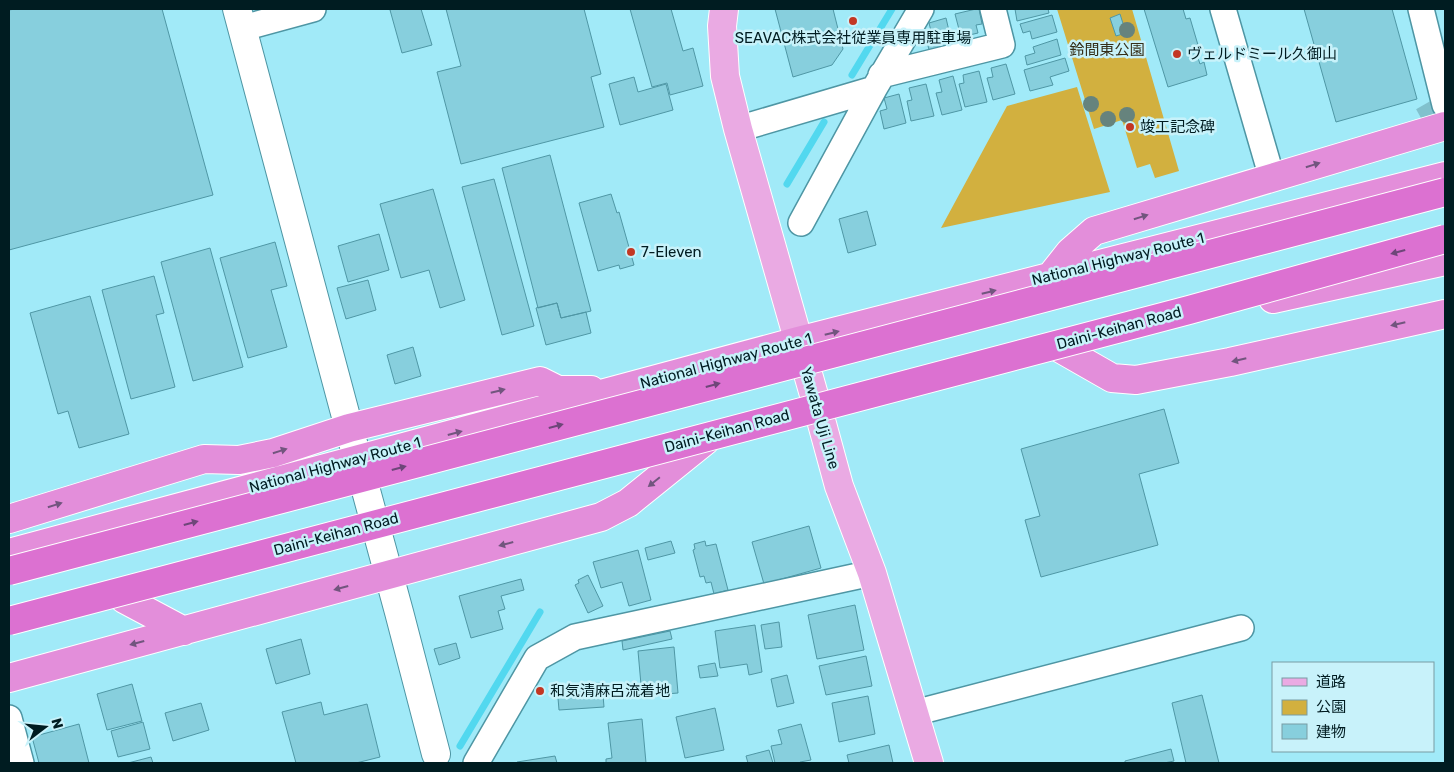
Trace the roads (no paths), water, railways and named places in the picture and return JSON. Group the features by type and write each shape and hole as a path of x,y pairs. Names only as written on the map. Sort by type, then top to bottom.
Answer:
{"highway":[{"path":"1051,276 1070,252 1094,231 1445,126"},
{"name":"National Highway Route 1","path":"9,553 798,341 1445,176"},
{"path":"9,571 1445,192"},
{"name":"Daini-Keihan Road","path":"9,621 1189,310 1445,239"},
{"path":"9,629 1056,346 1445,261"},
{"path":"1056,346 1112,378 1136,380 1239,360 1445,314"},
{"path":"78,535 153,488 239,460 273,453 348,428 540,381 558,390 615,391"},
{"path":"9,678 602,517 628,503 706,440"},
{"path":"9,519 204,459 239,460"},
{"path":"124,599 184,631"}],"main road":[{"name":"Yawata Uji Line","path":"724,9 722,26 724,76 738,129 818,409 838,486 872,573 930,763"}],"street":[{"path":"313,9 240,18 348,428 399,612 436,760"},
{"path":"801,223 878,82 921,9"},
{"path":"738,129 878,82 1002,45 994,9"},
{"path":"1223,9 1272,178"},
{"path":"1403,9 1436,104"},
{"path":"1421,9 1436,104"},
{"path":"476,763 537,658 575,637 872,573"},
{"path":"914,713 1241,628"},
{"path":"9,718 21,763"}],"waterway":[{"path":"852,75 892,9"},
{"path":"787,184 824,122"},
{"path":"460,746 540,612"}],"tunnel":[{"path":"1427,103 1445,135"}],"place":[{"name":"SEAVAC株式会社従業員専用駐車場","path":"853,21"},
{"name":"ヴェルドミール久御山","path":"1177,54"},
{"name":"竣工記念碑","path":"1130,127"},
{"name":"7-Eleven","path":"631,252"},
{"name":"和気清麻呂流着地","path":"540,691"}],"park label":[{"name":"鈴間東公園","path":"1107,50"}]}
